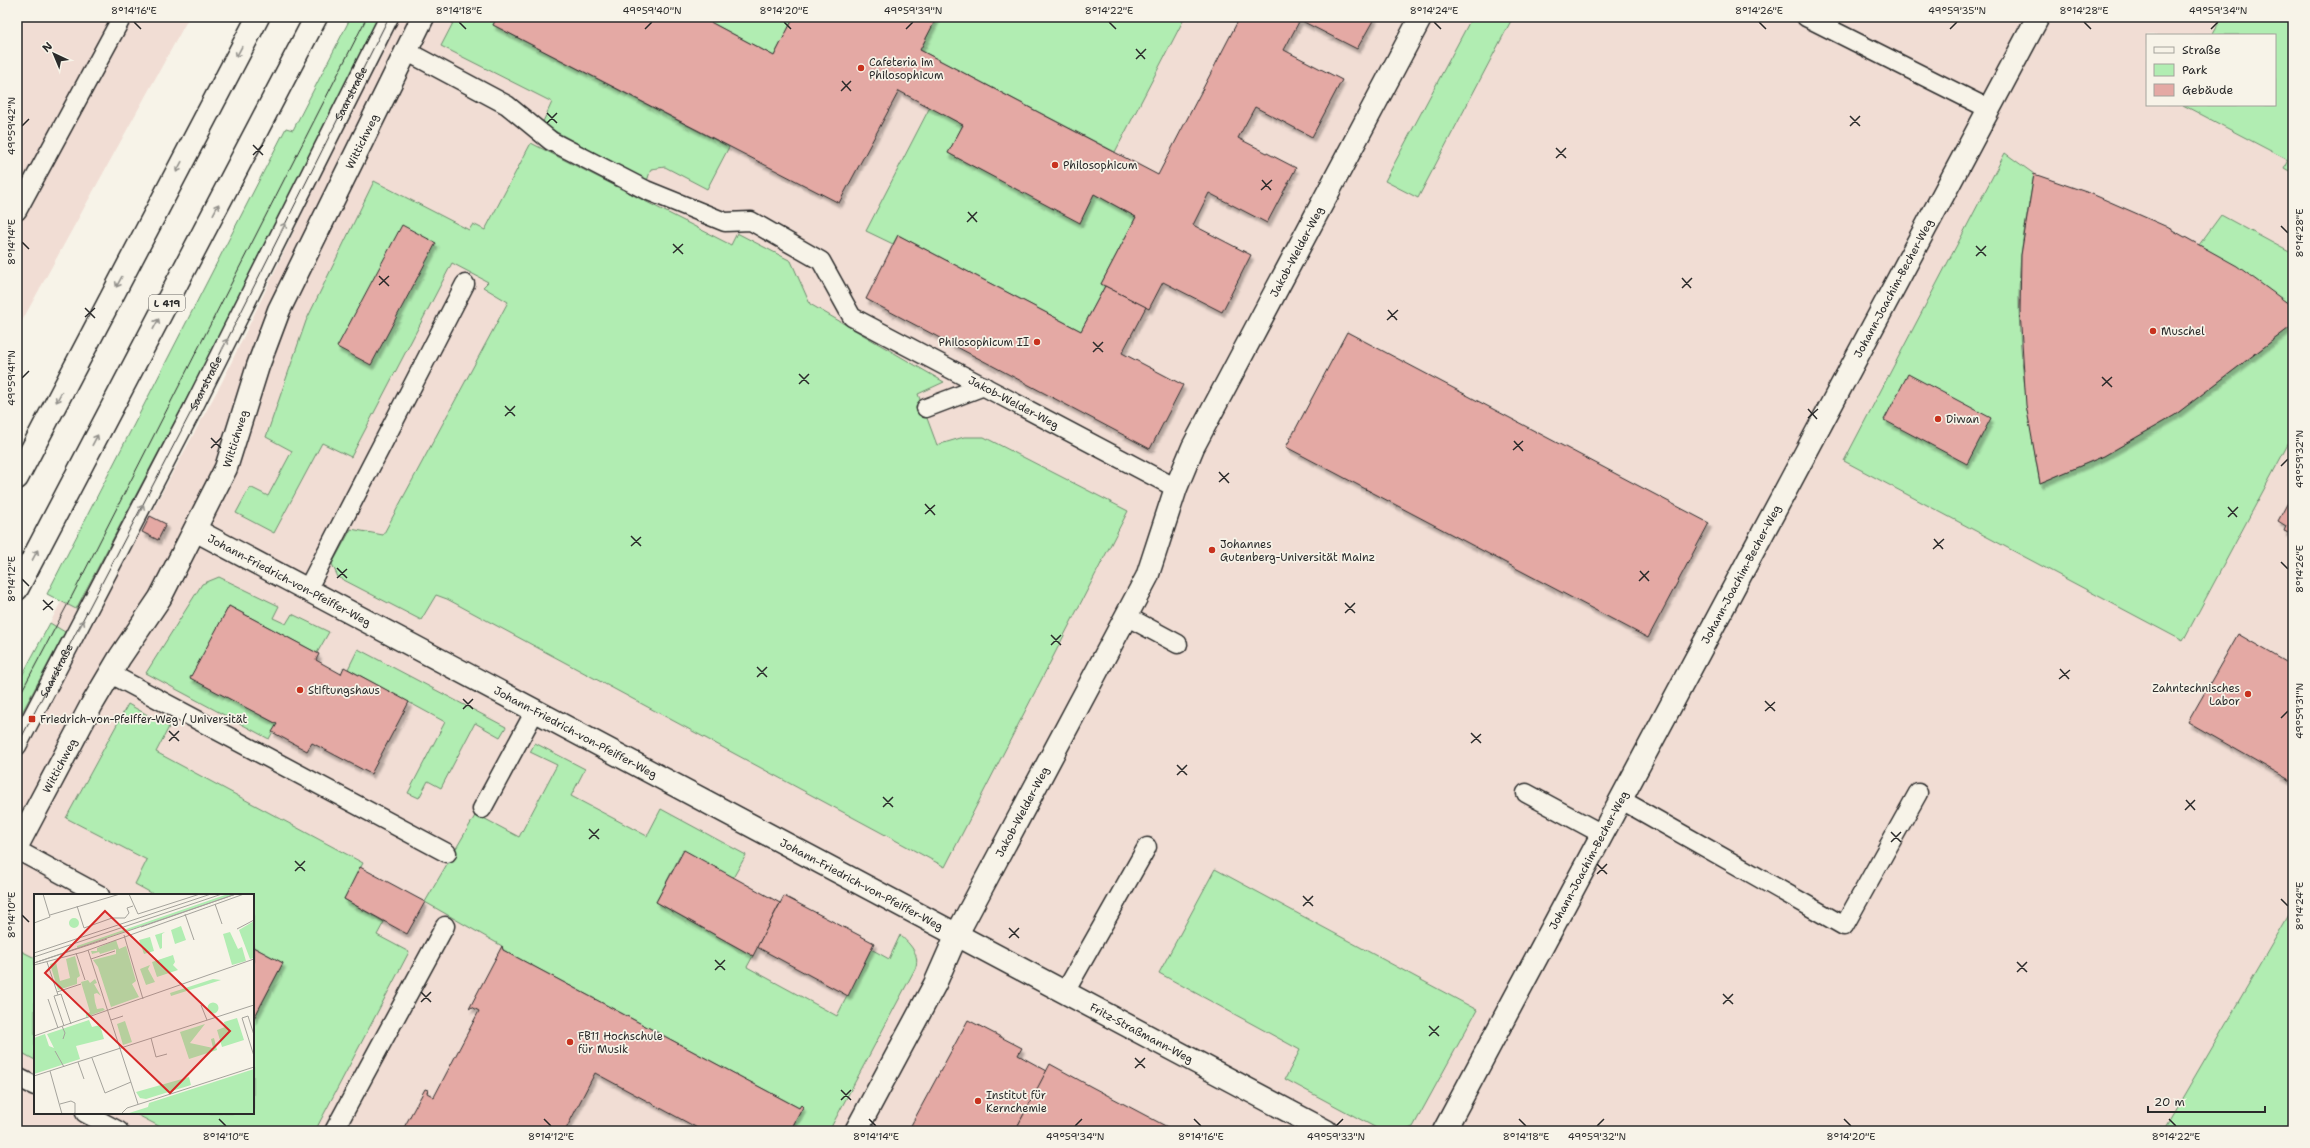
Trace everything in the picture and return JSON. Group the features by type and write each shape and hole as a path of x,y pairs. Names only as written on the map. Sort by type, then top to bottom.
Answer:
{"main road":[{"path":"17,478 258,17"},
{"name":"L 419","path":"17,589 316,17"},
{"name":"Wittichweg","path":"17,846 111,674 160,598 226,468 258,366 279,310 423,17"},
{"name":"Jakob-Welder-Weg","path":"856,1131 935,984 957,934 1147,577 1176,488 1193,447 1421,17"},
{"name":"Johann-Joachim-Becher-Weg","path":"1444,1131 2038,17"},
{"name":"Johann-Friedrich-von-Pfeiffer-Weg","path":"195,530 957,934"},
{"name":"Fritz-Straßmann-Weg","path":"957,934 1326,1131"}],"lane":[{"path":"17,210 122,17"},
{"name":"Saarstraße","path":"17,746 192,412 389,17"},
{"path":"1806,17 1989,109"},
{"name":"Jakob-Welder-Weg","path":"406,51 507,105 551,141 632,183 725,222 751,221 821,261 852,317 1176,488"},
{"path":"307,590 466,284"},
{"path":"926,408 984,386"},
{"path":"1126,616 1178,644"},
{"path":"111,674 447,853"},
{"path":"482,809 535,710"},
{"path":"1526,793 1602,834"},
{"path":"1620,799 1844,926 1918,793"},
{"path":"1065,992 1147,847"},
{"path":"17,850 98,894"},
{"path":"334,1131 445,926"},
{"path":"17,1077 34,1086"},
{"path":"87,1114 119,1131"}],"shaded area":[{"path":"17,17 189,17 17,330"},
{"name":"Johannes Gutenberg-Universität Mainz","path":"351,17 2293,17 2293,1131 17,1131 17,685 61,602","holes":["322,172 222,382 85,634"]}],"green space":[{"path":"351,17 379,17 231,314 76,609 47,594 286,128 293,130"},
{"path":"456,17 497,17 493,25 729,147 707,189 665,167 651,169 647,181 542,124 552,102 441,46"},
{"path":"701,17 794,17 774,56"},
{"path":"937,17 1185,17 1115,152 920,50"},
{"path":"1472,17 1513,17 1418,198 1385,181"},
{"path":"2222,17 2293,17 2293,173 2284,168 2288,160 2185,106 2276,106 2276,34 2213,34"},
{"path":"930,107 963,125 948,153 1080,222 1094,194 1136,217 1101,284 1105,286 1081,331 898,235 893,244 866,231"},
{"path":"531,143 731,245 737,233 791,261 810,304 944,382 918,394 937,445 964,437 984,437 1128,511 945,867 447,599 436,595 421,620 338,577 332,564 351,529 383,535 508,302 483,287 488,282 452,263 351,457 322,443 274,533 236,513 250,487 268,496 292,451 266,437 306,321 374,181 469,230 473,224 485,230"},
{"path":"2005,153 2034,174 2021,255 2019,313 2026,398 2040,483 2104,456 2175,415 2293,325 2293,435 2183,641 1844,461"},
{"path":"2221,215 2293,254 2293,307 2199,245"},
{"path":"219,577 279,606 273,618 286,624 292,614 329,632 317,653 229,606 191,678 277,724 269,739 146,673 202,584"},
{"path":"50,623 65,632 17,722 17,685"},
{"path":"358,649 506,727 500,737 475,723 441,788 428,781 419,798 408,793 445,722 348,669"},
{"path":"128,704 169,727 156,752 363,863 344,899 384,922 377,935 409,952 315,1131 168,1131 136,1114 254,1114 254,1018 283,963 254,948 254,894 153,894 135,884 147,860 66,818"},
{"path":"535,743 585,769 571,796 647,836 661,809 746,855 733,878 683,850 656,902 753,956 747,967 837,1016 871,949 889,959 900,935 911,946 917,959 915,969 829,1131 790,1131 803,1107 801,1105 799,1108 503,950 502,946 425,902 476,814 519,837 557,765 530,752"},
{"path":"1215,869 1477,1010 1413,1127 1403,1131 1382,1131 1285,1079 1300,1050 1159,973"},
{"path":"2293,908 2293,1131 2163,1131"},
{"path":"17,949 34,958 34,1059 17,1050"}],"building":[{"name":"Philosophicum","path":"497,17 701,17 774,56 794,17 937,17 920,50 1158,175 1240,17 1375,17 1357,49 1300,20 1284,50 1342,80 1312,137 1255,107 1238,138 1296,168 1267,223 1209,193 1193,225 1251,255 1222,312 1163,282 1149,309 1101,284 1136,217 1094,194 1080,223 948,153 963,125 899,91 839,203 493,25"},
{"name":"Muschel","path":"2034,174 2092,194 2165,226 2237,266 2293,307 2293,325 2175,415 2104,456 2040,483 2026,405 2020,311 2021,255"},
{"path":"402,225 436,243 371,365 337,347"},
{"name":"Philosophicum II","path":"898,235 1081,331 1105,286 1146,307 1122,353 1183,385 1150,449 866,299"},
{"path":"1347,332 1709,523 1648,638 1286,447"},
{"name":"Diwan","path":"1908,374 1991,418 1967,464 1884,420"},
{"path":"2293,493 2293,535 2284,531 2286,526 2278,521"},
{"path":"150,516 166,524 158,540 142,532"},
{"name":"Stiftungshaus","path":"229,606 319,654 316,660 341,674 344,667 409,702 371,774 312,743 307,751 272,732 277,724 190,678"},
{"name":"Zahntechnisches Labor","path":"2238,634 2293,666 2293,782 2188,722"},
{"path":"684,850 780,903 753,956 656,902"},
{"path":"360,867 425,902 407,934 344,899"},
{"path":"784,896 874,943 848,996 757,947"},
{"name":"FB11 Hochschule für Musik","path":"502,946 503,950 799,1108 801,1105 803,1107 790,1131 703,1131 595,1073 565,1131 402,1131 425,1089 428,1090 427,1093 434,1097 479,1011 472,1007 469,1009"},
{"path":"254,948 283,963 254,1018"},
{"name":"Institut für Kernchemie","path":"968,1020 1022,1048 1018,1055 1047,1071 1015,1131 908,1131"},
{"name":"Institut für Kernchemie","path":"1050,1064 1090,1086 1175,1131 1015,1131"}],"tram line":[{"path":"17,700 72,596 367,17"},
{"path":"17,746 191,412 389,17"}],"place":[{"name":"Cafeteria im Philosophicum","path":"861,68"},
{"name":"Philosophicum","path":"1055,165"},
{"name":"Muschel","path":"2153,331"},
{"name":"Philosophicum II","path":"1037,342"},
{"name":"Diwan","path":"1938,419"},
{"name":"Johannes Gutenberg-Universität Mainz","path":"1212,550"},
{"name":"Stiftungshaus","path":"300,690"},
{"name":"Zahntechnisches Labor","path":"2248,694"},
{"name":"Friedrich-von-Pfeiffer-Weg / Universität","path":"32,719"},
{"name":"FB11 Hochschule für Musik","path":"570,1042"},
{"name":"Institut für Kernchemie","path":"978,1101"}]}
